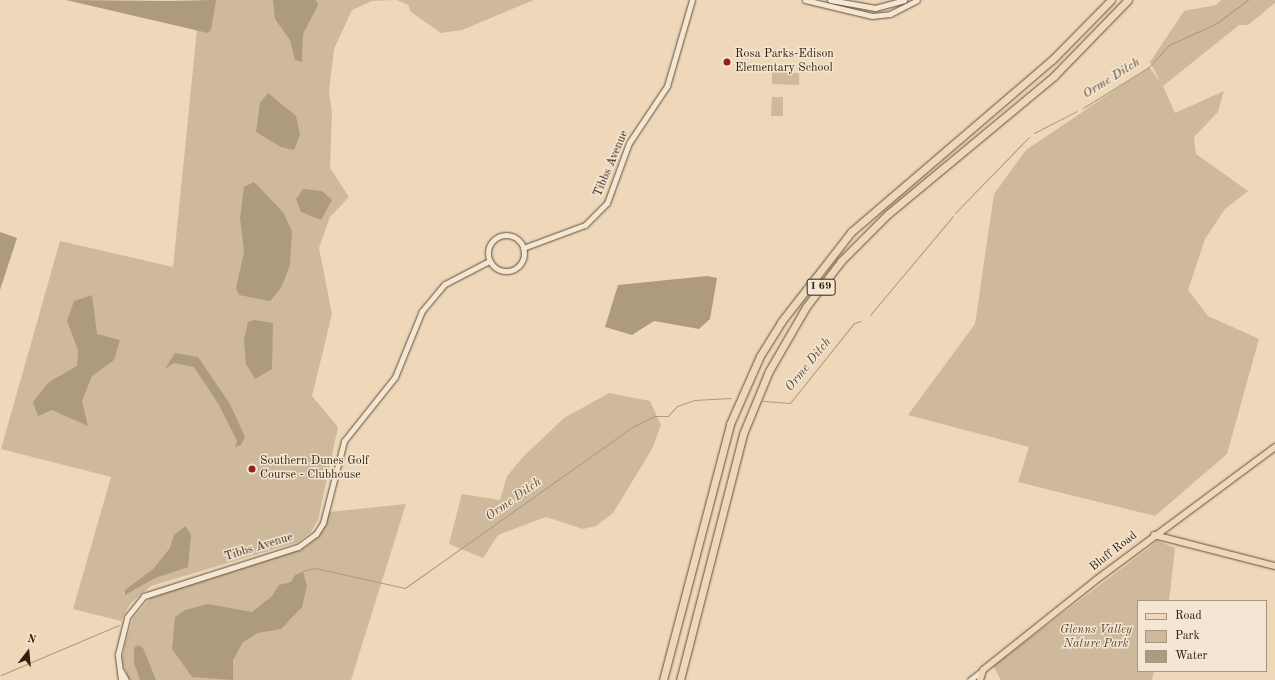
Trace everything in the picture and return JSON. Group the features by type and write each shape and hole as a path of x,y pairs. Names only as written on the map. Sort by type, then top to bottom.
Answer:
{"highway":[{"name":"I 69","path":"663,680 732,418 760,356 781,322 851,232 1052,60 1110,0"},
{"name":"I 69","path":"680,680 743,434 772,365 806,307 841,261 888,214 1054,76 1128,0"}],"main road":[{"name":"Bluff Road","path":"983,670 1154,535 1275,447"},
{"path":"1170,524 1171,540"},
{"path":"1154,535 1275,566"},
{"path":"980,680 983,670"}],"street":[{"name":"Tibbs Avenue","path":"523,248 585,224 606,203 629,144 668,86 692,0"},
{"path":"805,0 864,16 890,14 917,0"},
{"path":"830,0 875,8 904,0"},
{"path":"500,236 516,239 523,248 523,258 514,269 500,270 489,261 490,244 500,236"},
{"name":"Tibbs Avenue","path":"121,680 118,654 127,617 144,596 298,547 316,534 323,522 344,441 395,378 422,311 445,284 489,261"},
{"path":"119,668 126,680"},
{"name":"Bluff Road","path":"970,680 983,670"}],"green space":[{"path":"200,0 393,0 372,1 352,10 334,49 329,91 332,112 330,168 349,197 330,217 319,248 332,314 312,396 338,427 318,520 311,532 298,542 151,586 130,604 121,621 73,609 111,477 1,449 60,241 173,267"},
{"path":"397,0 534,0 462,30 441,33 411,12 408,5"},
{"path":"1221,0 1275,0 1275,3 1248,25 1239,25 1163,86 1175,113 1224,91 1218,112 1194,137 1196,154 1248,191 1225,209 1205,239 1188,290 1208,316 1259,339 1227,454 1155,516 1018,482 1029,447 908,415 975,324 994,194 1026,150 1149,67 1161,83 1150,62 1184,11 1216,5"},
{"path":"772,72 799,73 799,85 772,84"},
{"path":"772,97 783,97 783,116 771,116"},
{"path":"609,393 650,401 661,425 652,449 613,513 596,526 583,529 546,517 498,535 483,558 449,544 462,494 500,500 507,476 524,456 564,418"},
{"path":"406,504 351,680 129,680 122,661 125,645 133,618 152,596 306,547 323,529 329,512"},
{"name":"Glenns Valley Nature Park","path":"1158,541 1175,548 1169,600 1137,600 1137,672 1154,672 1152,680 1001,680 993,666"}],"water":[{"path":"66,0 216,0 211,30 208,33"},
{"path":"273,0 316,0 318,5 303,34 302,62 295,60 290,40 275,19"},
{"path":"268,93 296,116 300,135 294,150 281,147 256,132 260,103"},
{"path":"254,182 283,212 292,231 290,265 281,288 270,301 239,295 236,288 244,252 240,218 244,187"},
{"path":"303,189 322,191 332,200 321,220 301,212 296,199"},
{"path":"0,232 17,238 0,290"},
{"path":"707,276 717,278 710,319 699,329 654,321 632,335 605,327 618,285"},
{"path":"92,295 97,334 120,340 114,360 92,376 82,401 88,426 52,410 38,416 33,402 49,382 77,366 78,350 67,321 74,301"},
{"path":"254,320 273,323 272,369 255,379 246,364 244,340 248,322"},
{"path":"175,353 198,357 230,404 245,437 241,445 235,447 237,441 219,405 194,367 174,363 165,369"},
{"path":"185,526 191,534 188,567 155,578 125,595 125,590 153,569 170,548 174,535"},
{"path":"303,572 307,586 302,607 281,629 258,633 243,642 233,660 233,680 192,677 172,649 175,617 185,610 208,604 252,612 272,596 279,585 291,582 295,575"},
{"path":"138,645 143,648 156,680 140,680 134,663 134,648"}],"waterway":[{"name":"Orme Ditch","path":"1083,108 1149,67 1169,45 1217,23 1248,0"},
{"name":"Orme Ditch","path":"1034,133 1077,111"},
{"name":"Orme Ditch","path":"955,213 1029,137"},
{"name":"Orme Ditch","path":"870,315 953,216"},
{"name":"Orme Ditch","path":"763,401 790,403 854,323 861,321"},
{"name":"Orme Ditch","path":"302,571 315,568 405,588 632,427 655,416 668,416 677,406 694,400 731,398"},
{"name":"Orme Ditch","path":"1,675 119,625"}],"place":[{"name":"Rosa Parks-Edison Elementary School","path":"727,62"},
{"name":"Southern Dunes Golf Course - Clubhouse","path":"252,469"}]}
